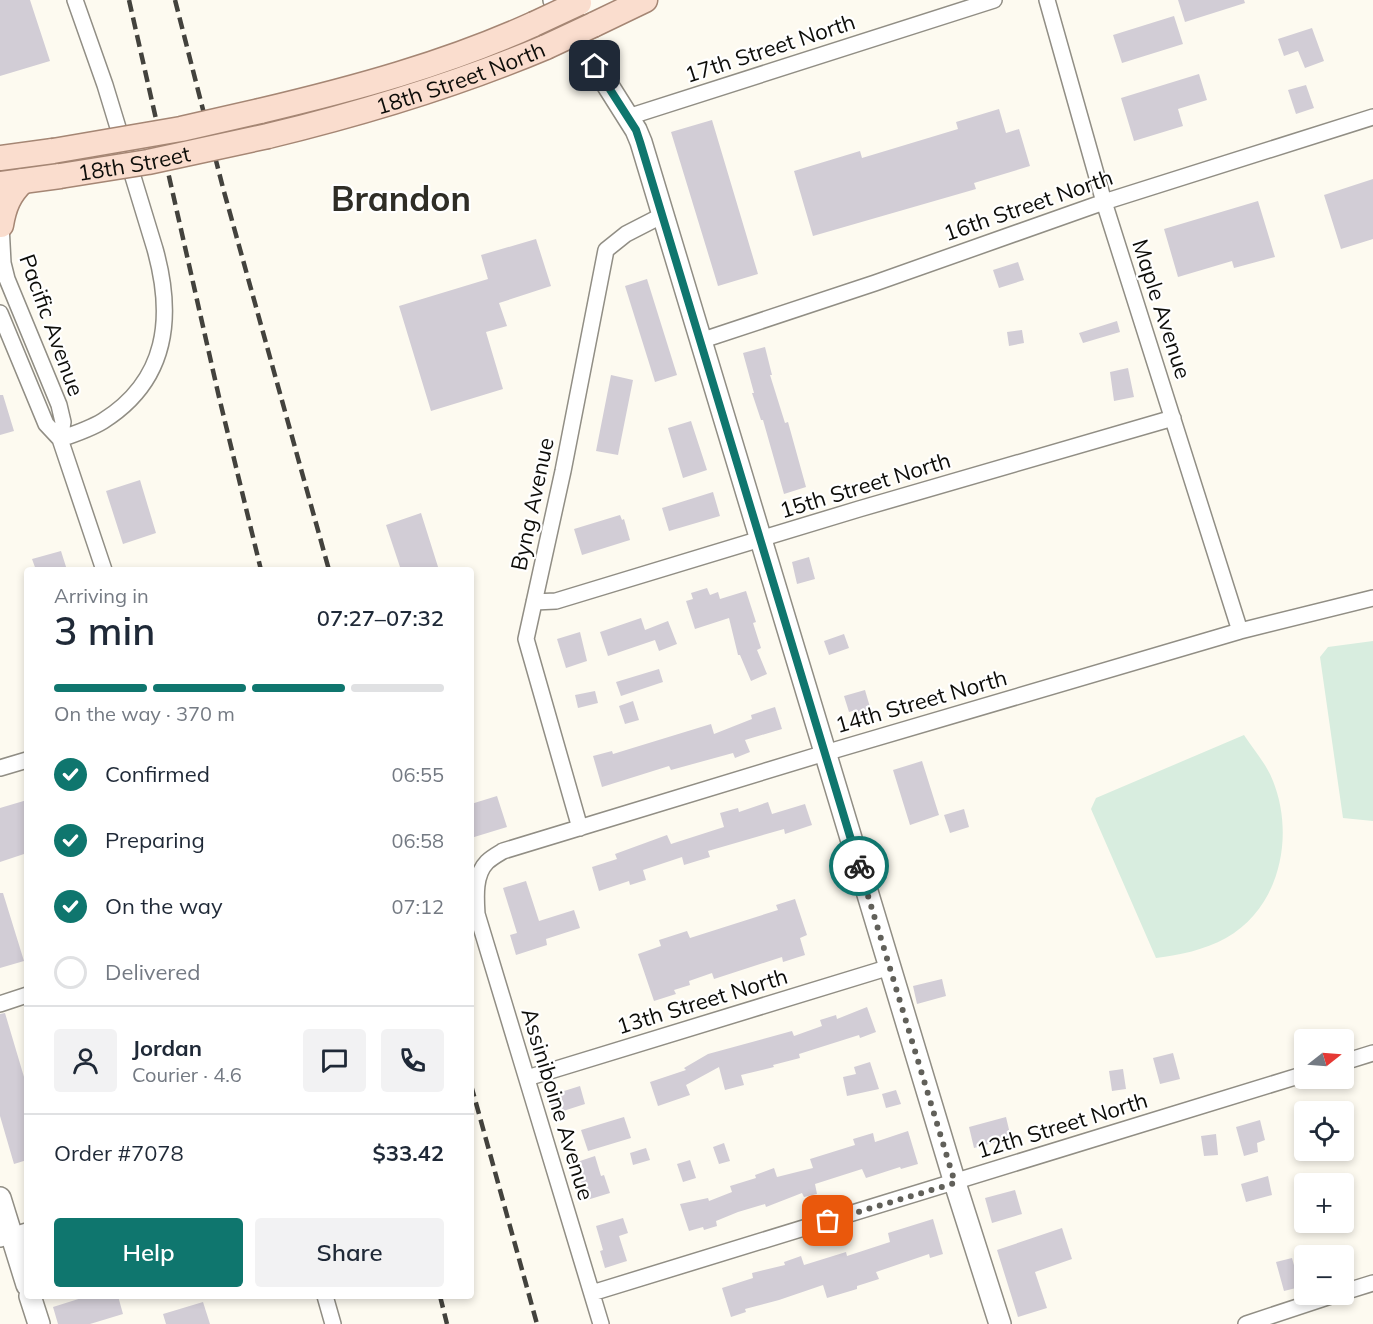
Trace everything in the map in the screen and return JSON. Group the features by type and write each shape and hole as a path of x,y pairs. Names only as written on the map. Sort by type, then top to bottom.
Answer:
{"main road":[{"name":"18th Street North","path":"268,136 332,121 427,93 546,47 645,0"},
{"name":"18th Street North","path":"260,111 405,73 466,52 534,24 571,5"},
{"name":"18th Street","path":"0,158 181,129 260,111"},
{"name":"18th Street","path":"12,183 148,162 268,136"},
{"path":"1,225 12,183"}],"street":[{"path":"60,439 103,421 121,408 136,392 158,358 165,311 161,269 105,85 75,0"},
{"name":"17th Street North","path":"628,117 994,0"},
{"name":"Maple Avenue","path":"1047,0 1104,202 1240,631"},
{"path":"571,5 640,142 955,1183 1000,1324"},
{"name":"16th Street North","path":"700,341 875,283 1104,202 1373,117"},
{"name":"Byng Avenue","path":"579,828 526,639 565,460 606,250 626,234 663,215"},
{"name":"Pacific Avenue","path":"1,225 3,263 7,279 59,405 63,422 60,439"},
{"name":"Pacific Avenue","path":"0,313 46,424 60,439 103,567"},
{"name":"15th Street North","path":"534,602 556,600 1173,418"},
{"name":"14th Street North","path":"476,896 479,876 486,862 503,851 825,753 1240,631 1373,598"},
{"path":"0,768 24,761"},
{"name":"Assiniboine Avenue","path":"476,896 477,914 601,1324"},
{"name":"13th Street North","path":"527,1078 890,967"},
{"path":"0,1004 24,996"},
{"path":"1354,1059 1373,1053"},
{"name":"12th Street North","path":"592,1293 1294,1077"},
{"path":"0,1198 24,1274"},
{"path":"1354,1289 1373,1283"},
{"path":"31,1299 39,1324"},
{"path":"326,1299 333,1324"},
{"path":"1246,1324 1304,1305"}],"green space":[{"path":"1373,641 1373,821 1343,818 1320,657 1328,647"},
{"path":"1244,735 1267,769 1280,802 1283,825 1282,847 1278,869 1270,890 1259,909 1244,925 1226,938 1192,951 1156,958 1091,809 1096,798"}],"building":[{"path":"0,0 30,0 50,61 0,76"},
{"path":"1178,0 1244,0 1245,3 1185,22"},
{"path":"1174,16 1183,44 1122,63 1113,35"},
{"path":"1312,28 1324,61 1305,68 1298,51 1284,56 1278,39"},
{"path":"1199,74 1207,100 1178,109 1183,126 1134,141 1121,98"},
{"path":"1306,85 1314,108 1296,114 1288,90"},
{"path":"999,109 1006,133 1019,129 1030,166 974,183 976,189 813,236 794,171 860,151 862,158 958,129 956,122"},
{"path":"712,120 758,274 718,286 671,132"},
{"path":"1373,179 1373,239 1341,249 1324,195"},
{"path":"1258,201 1275,257 1234,268 1232,261 1178,277 1164,229"},
{"path":"536,239 551,286 499,303 507,326 486,332 503,389 431,411 399,306 488,279 481,255"},
{"path":"1018,262 1024,280 999,288 993,270"},
{"path":"647,279 677,375 655,382 625,286"},
{"path":"1117,321 1120,332 1083,343 1079,333"},
{"path":"1022,330 1024,343 1009,346 1007,332"},
{"path":"765,347 772,375 770,375 785,423 788,422 806,487 784,494 763,420 761,420 752,393 754,393 743,353"},
{"path":"1128,368 1134,397 1114,401 1110,372"},
{"path":"611,375 633,380 618,455 596,451"},
{"path":"0,395 3,395 14,431 0,435"},
{"path":"691,421 707,470 683,478 668,428"},
{"path":"140,480 156,533 123,544 106,491"},
{"path":"713,492 720,516 669,531 662,508"},
{"path":"421,513 438,567 400,567 386,525"},
{"path":"620,515 622,520 624,519 630,540 582,555 574,529"},
{"path":"61,551 66,567 35,567 32,559"},
{"path":"809,557 815,579 797,584 792,562"},
{"path":"707,588 710,595 718,592 720,599 746,591 761,648 757,650 767,674 751,681 738,655 729,618 695,629 686,601 693,599 691,593"},
{"path":"641,618 645,630 668,621 677,644 659,651 655,640 608,656 600,632"},
{"path":"580,632 587,661 566,668 557,639"},
{"path":"844,634 849,648 829,655 824,641"},
{"path":"659,669 663,682 621,696 616,682"},
{"path":"865,690 872,714 858,718 856,710 849,712 844,696"},
{"path":"595,691 598,703 578,708 575,695"},
{"path":"633,701 639,720 625,724 619,706"},
{"path":"775,707 782,729 745,740 750,752 735,758 733,753 671,770 669,766 602,787 593,756 612,751 613,754 711,724 714,734 752,719 751,715"},
{"path":"922,761 939,815 910,825 893,770"},
{"path":"497,796 507,827 474,837 474,803"},
{"path":"24,801 24,854 0,862 0,808"},
{"path":"768,802 772,814 805,804 812,825 785,834 784,829 708,851 710,857 684,865 682,857 643,870 646,880 630,885 629,881 599,891 592,867 617,859 615,854 667,835 671,844 724,827 720,813 738,808 739,812"},
{"path":"964,809 969,827 950,833 944,815"},
{"path":"526,881 539,921 574,910 580,928 546,939 547,945 516,955 510,935 517,933 503,888"},
{"path":"0,893 3,893 24,961 0,968"},
{"path":"795,899 807,935 800,938 805,955 783,962 782,957 714,979 712,973 689,981 690,985 674,990 676,994 654,1001 638,954 661,946 659,940 687,931 690,938 778,910 776,905"},
{"path":"942,979 946,996 917,1004 913,986"},
{"path":"867,1007 876,1032 799,1054 800,1058 741,1075 744,1085 725,1090 719,1067 686,1085 690,1095 658,1106 650,1082 686,1070 684,1068 708,1054 792,1031 794,1036 822,1026 820,1020 836,1015 837,1019"},
{"path":"5,1013 24,1077 24,1161 14,1164 0,1116 0,1014"},
{"path":"1173,1053 1180,1079 1160,1084 1153,1058"},
{"path":"870,1062 879,1089 847,1096 843,1077 856,1074 854,1067"},
{"path":"1123,1069 1126,1089 1112,1091 1109,1071"},
{"path":"580,1086 585,1104 554,1114 548,1096"},
{"path":"896,1090 901,1104 886,1108 882,1094"},
{"path":"624,1117 631,1138 588,1151 581,1130"},
{"path":"1006,1117 1011,1138 974,1148 969,1127"},
{"path":"1260,1120 1265,1140 1257,1143 1258,1152 1244,1156 1236,1127"},
{"path":"908,1131 918,1164 866,1178 862,1169 815,1184 817,1194 804,1197 802,1193 766,1207 765,1204 738,1212 716,1221 717,1226 689,1231 680,1204 708,1198 709,1201 732,1192 730,1186 756,1178 755,1175 774,1168 777,1177 813,1168 810,1159 855,1145 853,1139 873,1133 875,1142"},
{"path":"1216,1134 1218,1155 1204,1156 1201,1136"},
{"path":"724,1143 730,1161 719,1164 713,1147"},
{"path":"646,1148 650,1160 633,1165 630,1153"},
{"path":"595,1156 601,1176 604,1175 610,1193 587,1200 574,1163"},
{"path":"690,1160 696,1178 683,1182 677,1164"},
{"path":"1268,1176 1272,1195 1246,1202 1241,1184"},
{"path":"1015,1190 1022,1214 992,1223 985,1198"},
{"path":"623,1218 628,1233 619,1236 627,1261 605,1268 600,1251 603,1250 596,1226"},
{"path":"933,1219 943,1254 930,1258 929,1254 876,1272 879,1279 857,1286 857,1289 827,1298 823,1285 745,1309 746,1312 731,1317 722,1288 753,1278 752,1273 785,1265 784,1262 801,1256 804,1265 846,1252 847,1256 890,1242 888,1233"},
{"path":"1062,1228 1072,1259 1035,1272 1047,1308 1018,1317 997,1250"},
{"path":"1292,1258 1294,1288 1284,1291 1276,1262"},
{"path":"78,1299 119,1299 123,1314 90,1324 58,1324 53,1307"},
{"path":"203,1302 210,1324 166,1324 163,1314"}],"railway":[{"path":"129,0 219,397 260,567"},
{"path":"175,0 223,188 328,567"},
{"path":"474,1096 537,1324"},
{"path":"441,1299 447,1324"}],"way so far":[{"path":"828,1221 955,1183 859,866"}],"district":[{"name":"Brandon","path":"401,198"}],"route":[{"path":"595,66 636,130 640,142 859,866"}]}
